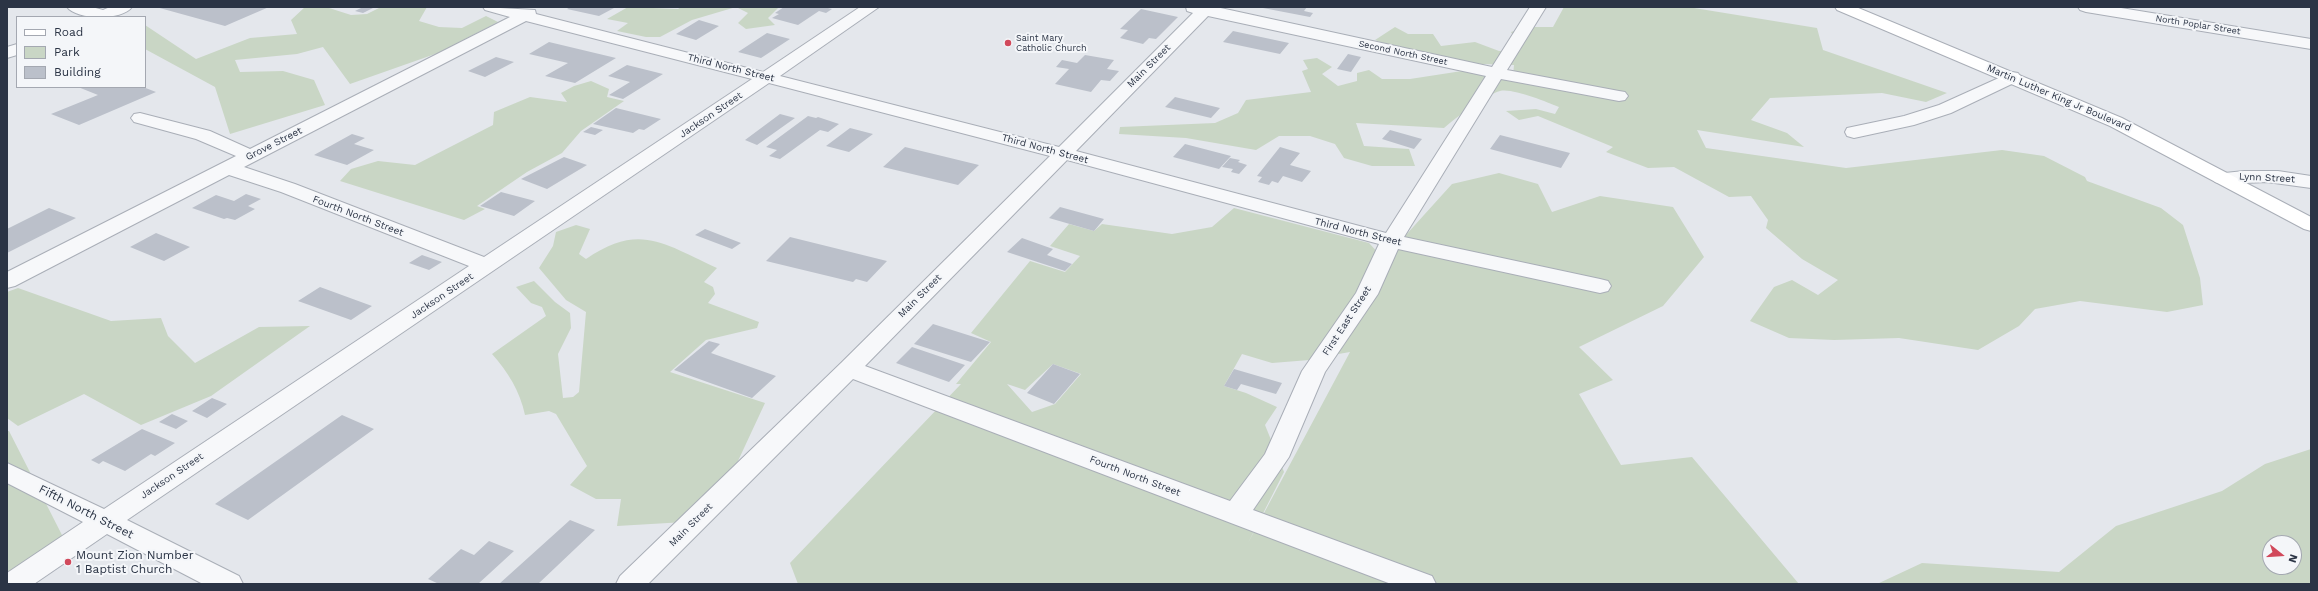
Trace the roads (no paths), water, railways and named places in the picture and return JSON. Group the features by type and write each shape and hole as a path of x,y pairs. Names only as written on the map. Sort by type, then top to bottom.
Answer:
{"street":[{"path":"75,7 101,16 124,7"},
{"name":"Third North Street","path":"491,7 532,11 768,77 1391,241 1600,286"},
{"name":"Jackson Street","path":"12,584 104,521 488,266 871,7"},
{"name":"First East Street","path":"1236,514 1276,457 1314,371 1367,294 1391,241 1538,7"},
{"name":"Martin Luther King Jr Boulevard","path":"1843,7 2116,122 2311,225"},
{"name":"North Poplar Street","path":"2086,7 2311,44"},
{"name":"Second North Street","path":"1200,8 1497,73 1619,96"},
{"name":"Main Street","path":"630,584 849,369 1061,153 1200,8"},
{"name":"Grove Street","path":"7,281 532,11"},
{"path":"1854,132 1908,121 1945,109 2012,77"},
{"path":"140,118 203,135 251,156"},
{"name":"Fourth North Street","path":"227,168 288,188 488,266"},
{"name":"Lynn Street","path":"2222,178 2262,176 2311,182"},
{"name":"Fourth North Street","path":"849,369 1422,584"},
{"name":"Fifth North Street","path":"7,472 229,584"}],"place":[{"name":"Saint Mary Catholic Church","path":"1008,43"},
{"name":"Mount Zion Number 1 Baptist Church","path":"68,562"}]}
